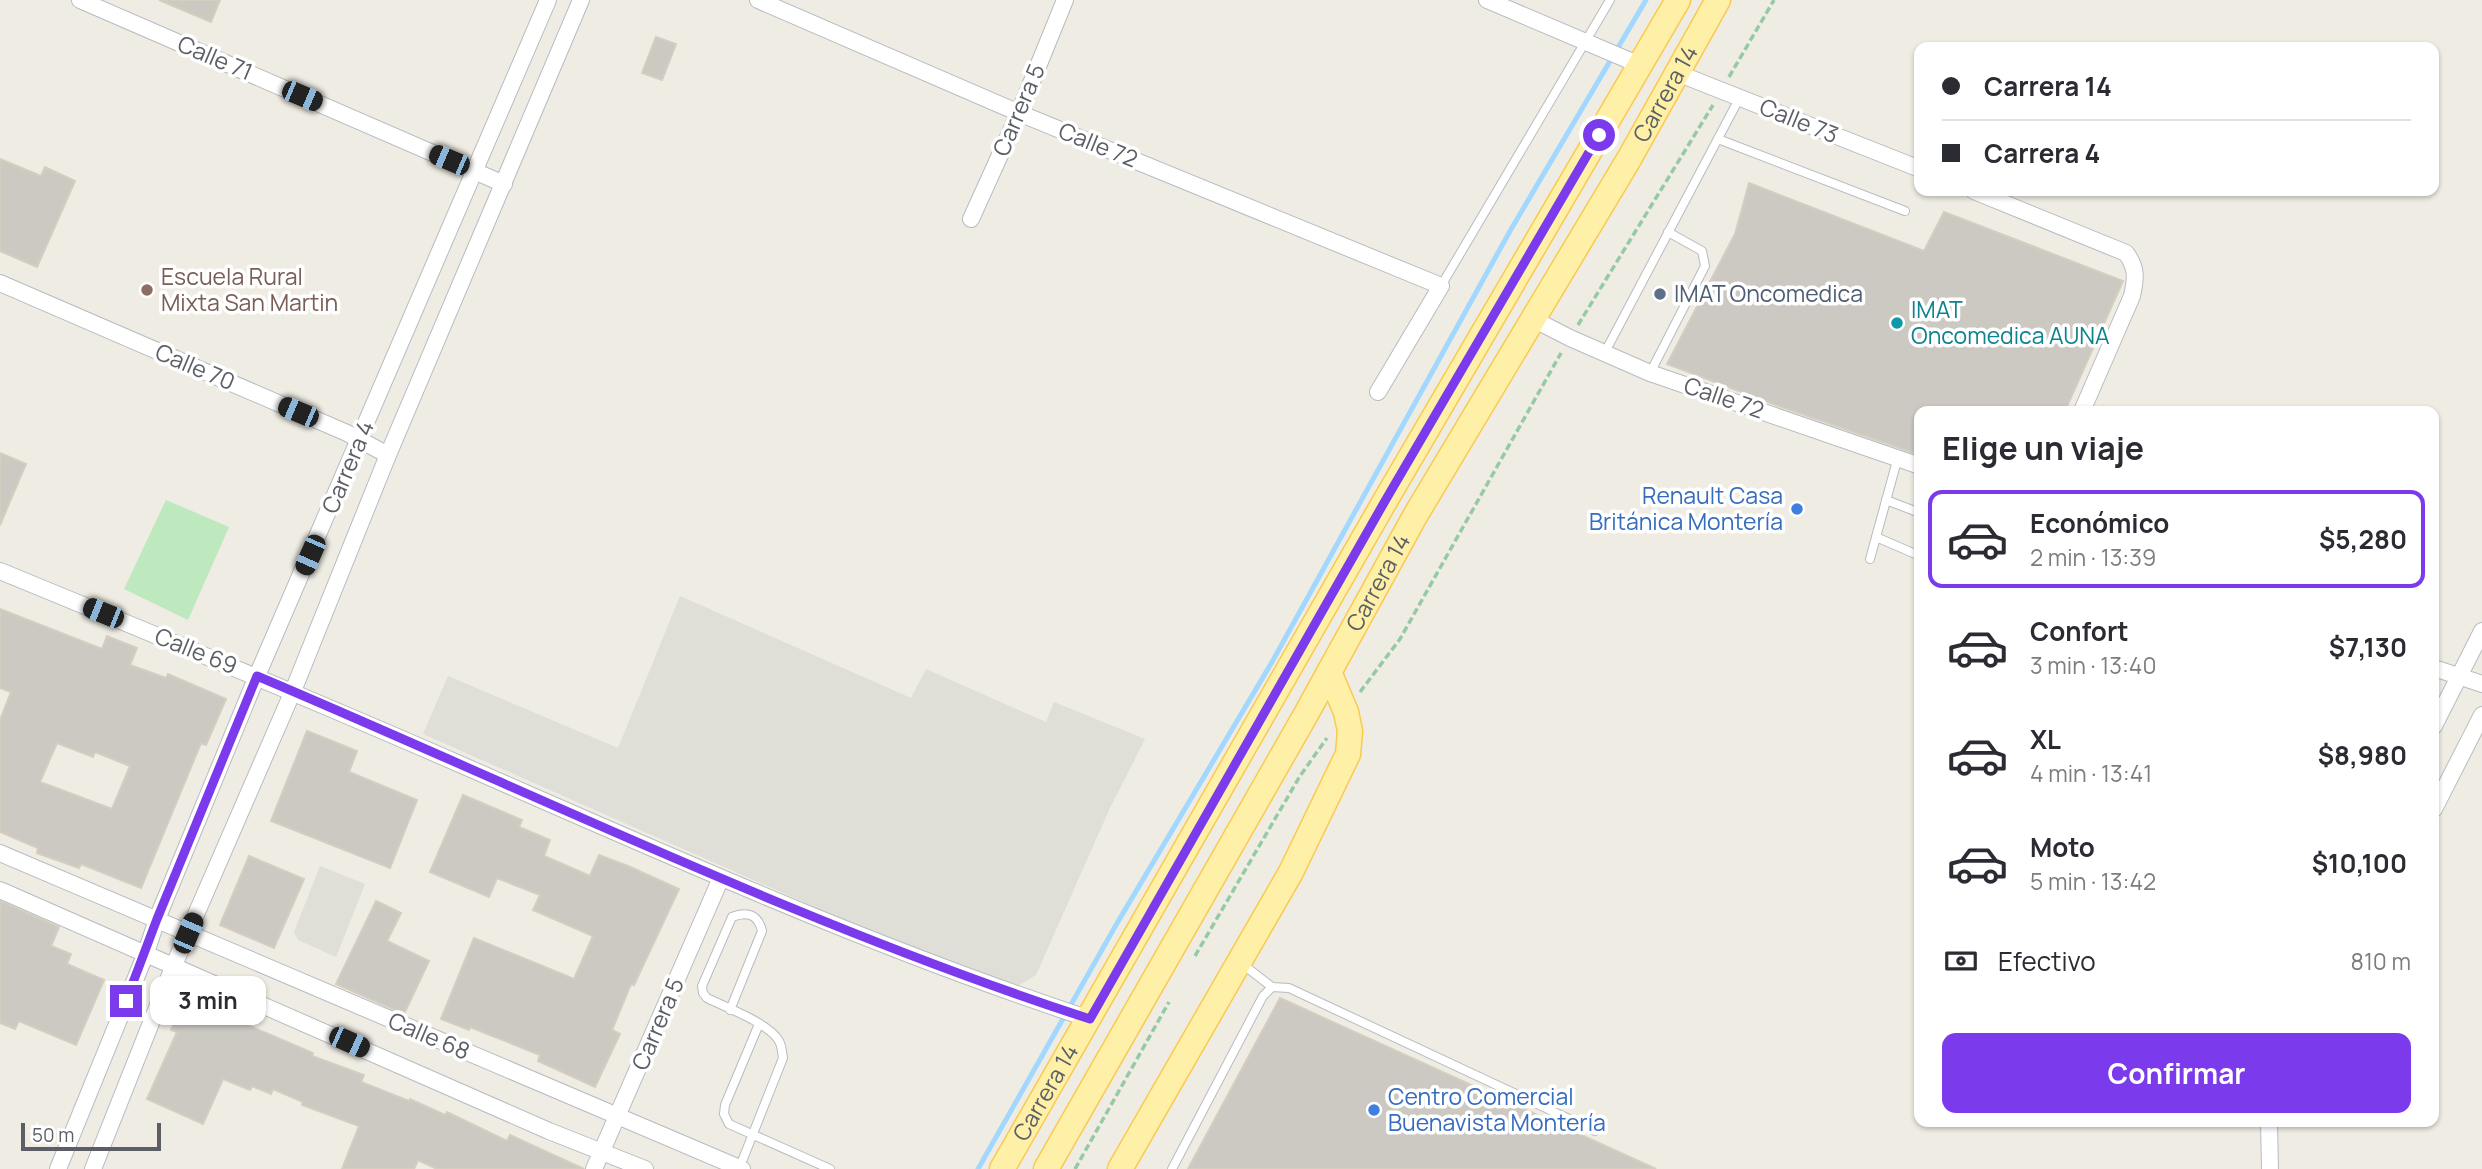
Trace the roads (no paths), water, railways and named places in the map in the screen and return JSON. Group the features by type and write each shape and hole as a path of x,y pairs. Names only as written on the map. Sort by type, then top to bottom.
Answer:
{"main road":[{"name":"Carrera 14","path":"1002,1169 1080,1016 1378,513 1634,63 1678,0"},
{"name":"Carrera 14","path":"1046,1169 1415,516 1629,159 1718,0"},
{"path":"1120,1169 1291,872 1348,754 1350,731 1346,712 1329,672"}],"street":[{"name":"Calle 71","path":"80,0 503,184"},
{"name":"Carrera 4","path":"58,1169 257,676 548,0"},
{"name":"Carrera 4","path":"93,1169 174,965 293,691 388,455 581,0"},
{"name":"Calle 72","path":"758,0 1019,113 1441,286"},
{"name":"Carrera 5","path":"971,219 1019,113 1065,0"},
{"path":"1487,0 1634,63"},
{"path":"531,38 561,47"},
{"name":"Calle 73","path":"1677,73 1914,167"},
{"path":"1986,196 2126,253 2134,264 2136,277 2132,296 2084,406"},
{"name":"Calle 70","path":"0,283 360,440 388,455"},
{"path":"1378,391 1441,286"},
{"name":"Calle 72","path":"1533,319 1650,373 1914,464"},
{"name":"Calle 69","path":"0,571 293,691 721,878 993,986 1080,1016"},
{"path":"2439,716 2482,631"},
{"path":"2439,670 2482,684"},
{"path":"2439,799 2482,715"},
{"name":"Calle 68","path":"0,853 740,1169"},
{"name":"Carrera 5","path":"594,1169 721,878"},
{"name":"Calle 68","path":"0,890 645,1169"},
{"path":"2269,1127 2270,1169"}],"lane":[{"path":"1441,286 1591,45 1610,0"},
{"path":"1604,354 1740,97"},
{"path":"1718,139 1905,211"},
{"path":"1650,373 1705,265 1702,251 1668,232"},
{"path":"1870,559 1898,457"},
{"path":"1886,500 1914,511"},
{"path":"1876,537 1914,553"},
{"path":"730,1010 762,931 760,922 752,915 742,913 732,917 702,986 702,993 706,998 774,1034 781,1043 783,1058 740,1169"},
{"path":"1238,960 1272,987 1289,988 1595,1131"},
{"path":"1172,1169 1263,996 1272,987"},
{"path":"759,1024 725,1105 724,1115 729,1124 752,1136 830,1169"}],"waterway":[{"path":"978,1169 1116,925 1272,662 1510,231 1646,0"}],"place":[{"name":"Escuela Rural Mixta San Martin","path":"147,290"},
{"name":"IMAT Oncomedica","path":"1660,294"},
{"name":"IMAT Oncomedica AUNA","path":"1897,323"},
{"name":"Renault Casa Británica Montería","path":"1797,509"},
{"name":"Centro Comercial Buenavista Montería","path":"1374,1110"}]}
